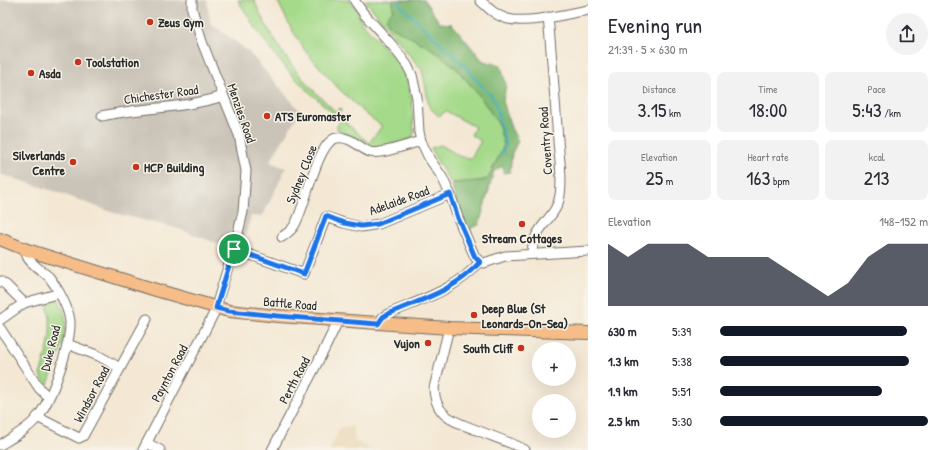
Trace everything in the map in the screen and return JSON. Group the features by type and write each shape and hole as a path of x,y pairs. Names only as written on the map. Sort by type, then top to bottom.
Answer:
{"main road":[{"name":"Battle Road","path":"0,239 27,250 229,311 378,324 588,333"}],"street":[{"name":"Menzies Road","path":"192,0 192,10 202,42 239,135 246,171 243,212 234,249 216,308"},
{"path":"354,0 364,14 392,45 407,65 412,75 415,88 421,141 450,194 458,218 475,257 480,262 484,263 505,256 588,251"},
{"path":"480,0 498,15 508,19 522,20 588,10"},
{"name":"Coventry Road","path":"532,254 534,239 540,228 554,211 560,195 555,93 548,17"},
{"name":"Chichester Road","path":"102,116 191,104 223,96"},
{"name":"Sydney Close","path":"282,236 295,225 324,148 333,140 337,138 348,139 371,153 379,153 421,141"},
{"name":"Adelaide Road","path":"234,249 304,274 326,216 344,223 361,226 378,224 450,194"},
{"name":"Duke Road","path":"0,444 30,426 37,418 48,397 69,335 69,318 66,307 48,276 27,256 27,250"},
{"path":"378,324 383,317 388,314 444,290 473,270 480,262"},
{"path":"0,281 24,303"},
{"path":"0,320 24,303 53,296 59,293"},
{"name":"Paynton Road","path":"145,447 216,308"},
{"name":"Windsor Road","path":"37,418 79,438 83,436 147,319"},
{"name":"Perth Road","path":"272,450 335,330 338,321"},
{"path":"0,328 39,388 48,397"},
{"path":"449,328 434,388 434,398 438,407 454,422 508,442 525,450"},
{"path":"67,344 99,356 120,368"},
{"path":"145,447 160,450"}],"shaded area":[{"path":"0,0 207,0 210,23 248,51 300,111 270,162 286,168 262,217 251,216 240,252 176,228 114,213 57,192 0,174"},
{"path":"353,426 355,441 374,450 329,450 341,427"}],"green space":[{"path":"238,0 254,0 276,41 296,70 311,88 336,112 340,108 341,110 335,119 330,119 334,114 299,82 280,61 263,39"},
{"path":"277,0 348,0 357,10 362,23 393,57 406,75 412,100 414,133 411,139 377,149 351,135 338,131 337,126 344,116 348,116 349,117 345,122 369,143 382,126 367,115 341,91 306,52 291,28"},
{"path":"365,0 393,0 393,10 435,51 455,67 479,95 498,123 504,145 488,179 451,183 431,148 441,145 461,157 471,158 481,141 471,135 475,127 446,111 439,116 429,107 422,70"},
{"path":"393,0 424,0 440,23 452,24 483,61 501,65 506,85 503,101 511,128 518,141 512,153 510,172 504,173 502,166 494,171 479,225 468,229 461,220 451,183 488,179 504,145 498,123 479,95 455,67 435,51 389,25 386,18 393,10"},
{"path":"55,298 59,300 63,309 66,323 63,341 47,387 40,375 48,348 50,330 49,311 46,301"}],"waterway":[{"path":"397,0 401,6 467,68 491,95 495,102 506,146 500,155"}],"place":[{"name":"Zeus Gym","path":"150,22"},
{"name":"Toolstation","path":"78,62"},
{"name":"Asda","path":"31,73"},
{"name":"ATS Euromaster","path":"267,116"},
{"name":"Silverlands Centre","path":"73,162"},
{"name":"HCP Building","path":"136,167"},
{"name":"Stream Cottages","path":"522,224"},
{"name":"Deep Blue (St Leonards-On-Sea)","path":"474,315"},
{"name":"Vujon","path":"428,343"},
{"name":"South Cliff","path":"521,348"}],"route":[{"path":"450,194 458,218 475,257 480,262 473,270 444,290 388,314 383,317 378,324 278,316 229,311 216,308 234,249 304,274 326,216 344,223 361,226 378,224 450,194"}]}
